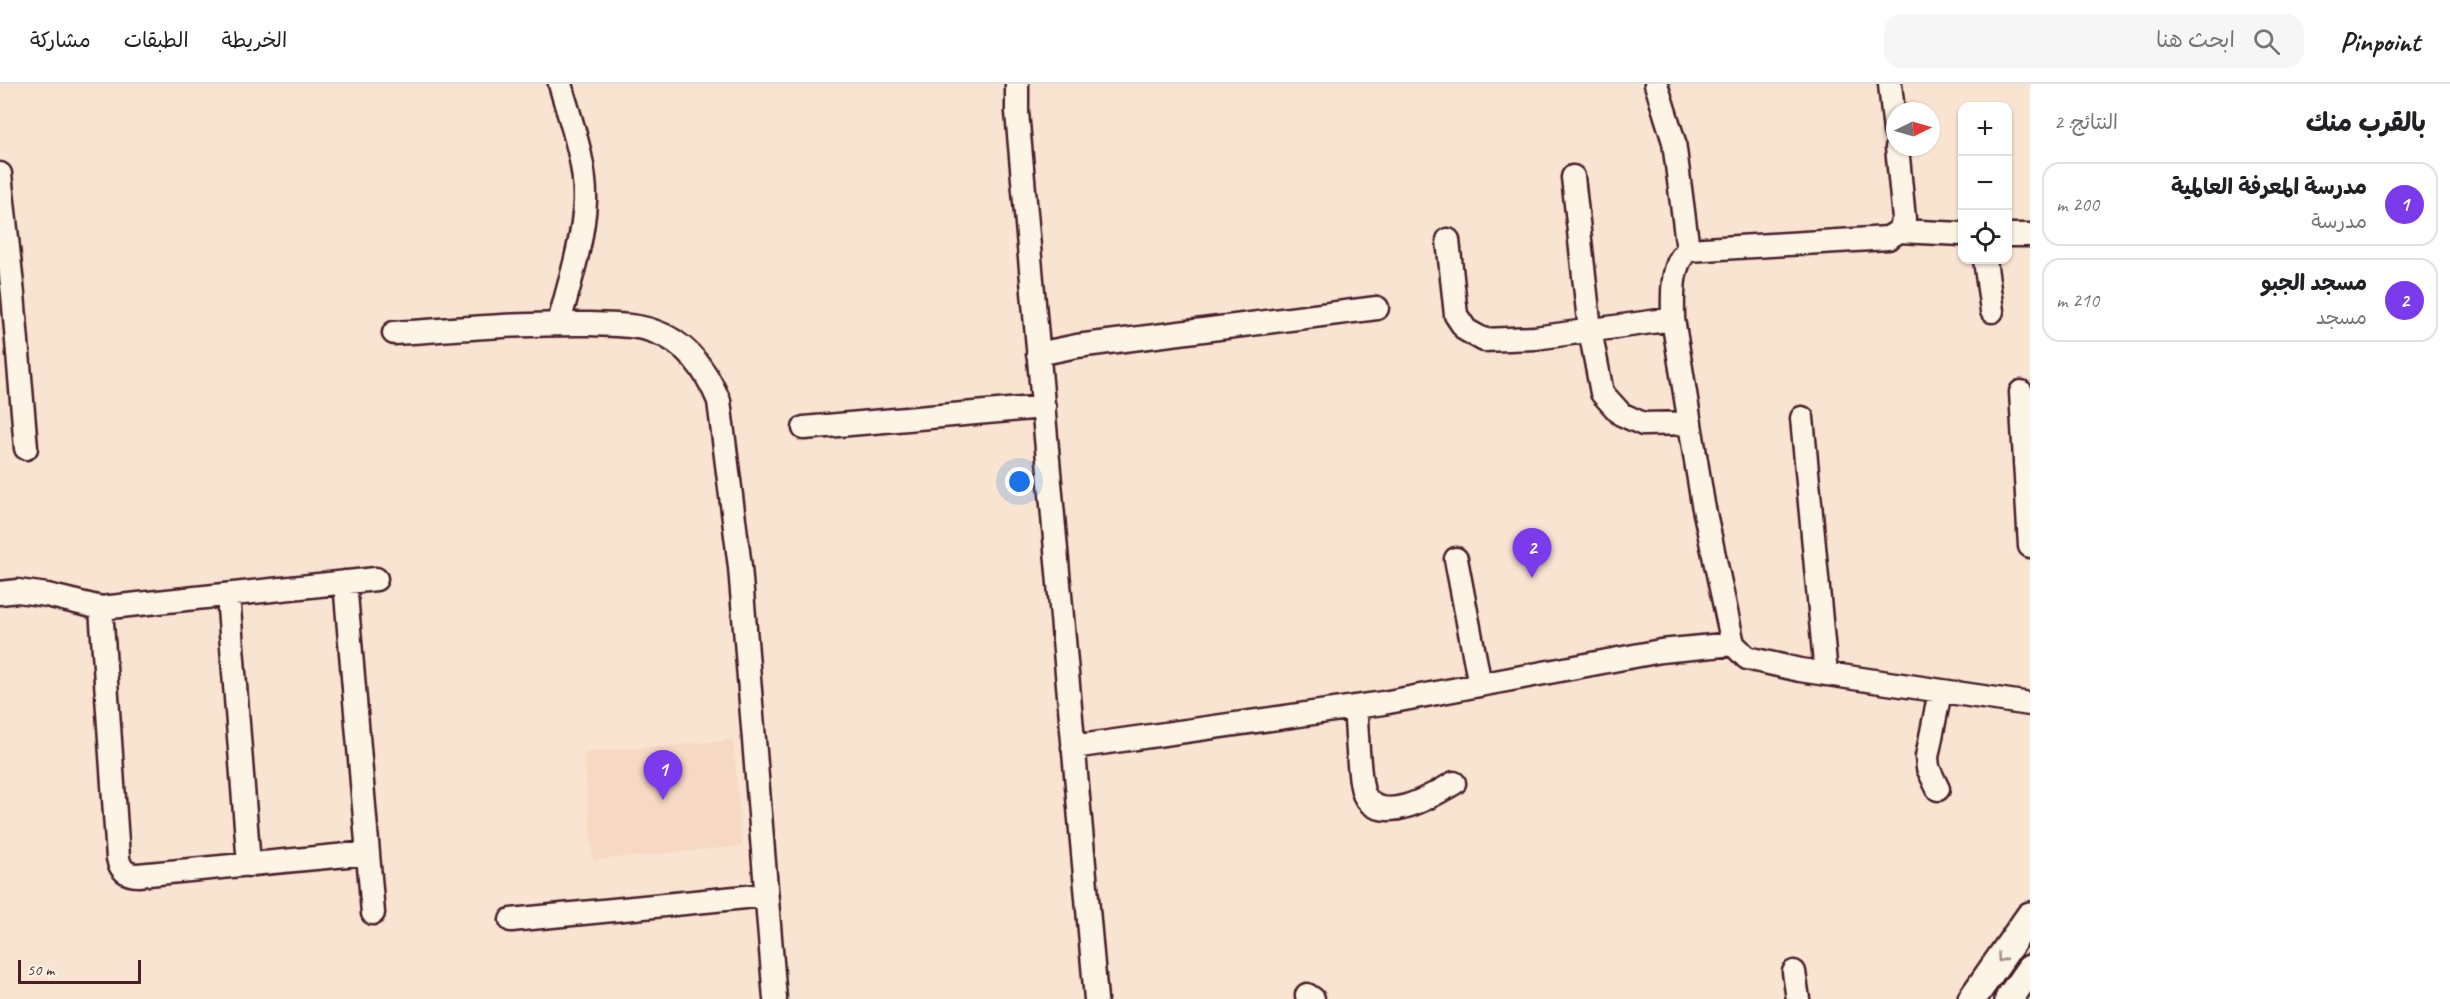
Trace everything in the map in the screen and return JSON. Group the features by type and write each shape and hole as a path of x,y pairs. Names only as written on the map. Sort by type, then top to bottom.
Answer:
{"main road":[{"path":"1972,999 2030,916"},
{"path":"2009,999 2030,969"}],"street":[{"path":"559,323 582,232 585,200 581,165 560,84"},
{"path":"1017,84 1017,112 1096,999"},
{"path":"1656,84 1674,142 1688,250"},
{"path":"1890,84 1892,102"},
{"path":"1898,156 1904,219 1899,231 1888,238 1688,250 1682,254 1673,290 1673,319 1703,504 1733,644 1747,658 1826,674 2030,704"},
{"path":"0,174 26,448"},
{"path":"1573,177 1590,330 1602,393 1621,414 1643,424 1690,423"},
{"path":"1899,231 1958,234"},
{"path":"2012,235 2030,235"},
{"path":"1448,240 1456,315 1466,330 1484,340 1501,340 1673,319"},
{"path":"1986,264 1992,311"},
{"path":"1038,354 1088,345 1377,308"},
{"path":"394,333 559,323 630,325 654,331 676,342 695,358 710,378 719,401 740,567 775,999"},
{"path":"2021,392 2030,546"},
{"path":"804,428 1044,407"},
{"path":"1802,418 1826,674"},
{"path":"1456,558 1480,685"},
{"path":"0,593 18,591 47,595 101,608 376,579"},
{"path":"345,582 373,913"},
{"path":"228,595 249,865"},
{"path":"101,608 118,858 122,869 132,875 138,875 368,853"},
{"path":"1073,747 1355,707 1661,651 1733,644"},
{"path":"1938,789 1928,768 1927,757 1940,692"},
{"path":"1355,707 1362,788 1371,803 1379,808 1415,804 1454,783"},
{"path":"511,920 766,895"},
{"path":"1794,972 1798,999"}],"shaded area":[{"path":"733,740 742,846 593,860 584,753"}],"place":[{"name":"مسجد الجبو","path":"1532,578"},
{"name":"مدرسة المعرفة العالمية","path":"663,800"}]}
